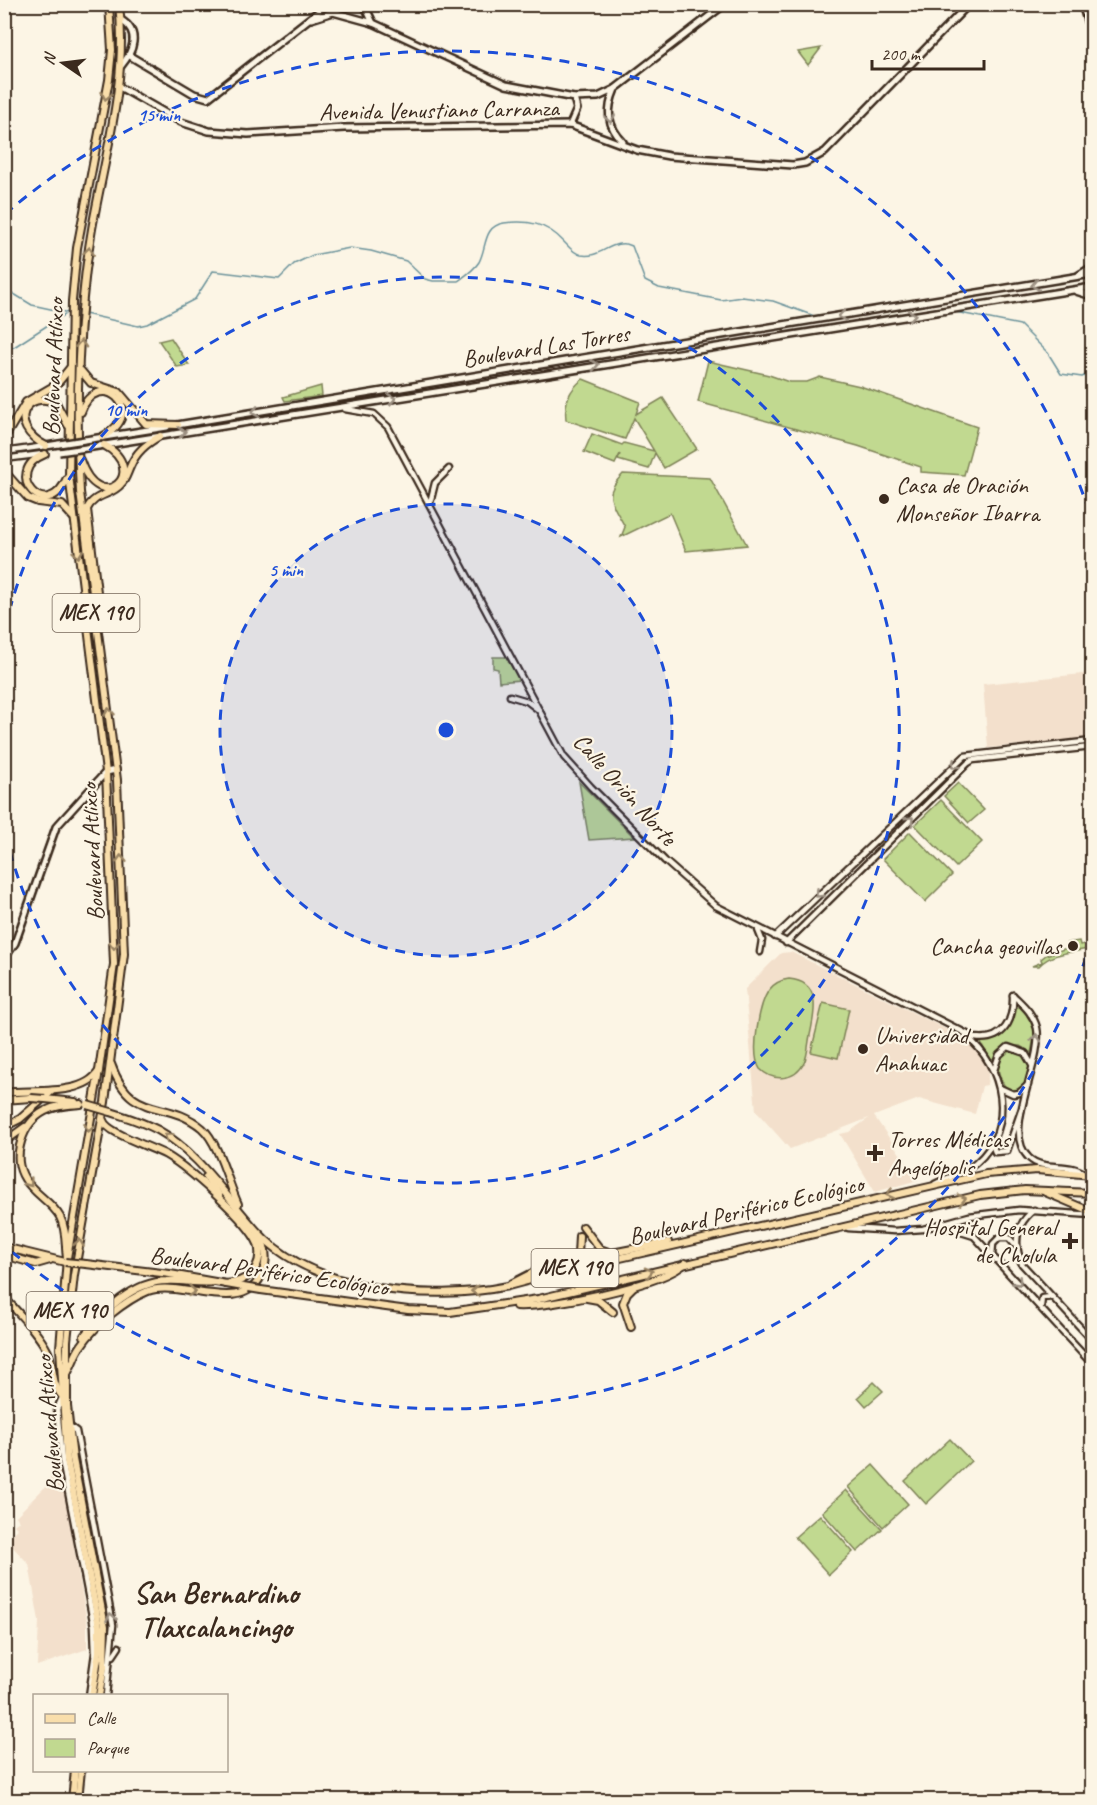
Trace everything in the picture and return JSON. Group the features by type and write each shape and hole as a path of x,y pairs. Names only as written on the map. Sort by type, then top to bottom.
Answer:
{"main road":[{"name":"Boulevard Atlixco","path":"90,1694 99,1652 99,1626 75,1504 63,1426 60,1348 63,1260 99,1071 113,976 115,940 106,772 73,518 69,475 69,427 72,301 77,248 109,80 112,50 109,4"},
{"name":"Boulevard Atlixco","path":"63,1426 73,1284 111,1064 124,954 116,770 80,492 78,455 82,318 92,230 121,66 119,4"},
{"path":"130,56 194,94 208,98 328,4 333,12 374,23 491,80 574,98 598,96 615,89 725,4"},
{"path":"309,19 333,12 345,4"},
{"path":"364,4 374,23"},
{"name":"Avenida Venustiano Carranza","path":"118,86 192,127 248,134 344,128 570,125 637,150 680,157 780,165 805,163 825,152 969,4"},
{"path":"1082,4 1092,37"},
{"path":"121,20 127,24 133,35 134,45 130,56 121,66"},
{"path":"615,89 610,99 609,118 612,128 625,145"},
{"path":"570,125 578,109 574,98"},
{"path":"1074,278 1092,267"},
{"name":"Boulevard Las Torres","path":"45,454 86,448 103,441 178,425 808,321 947,301 1092,274"},
{"name":"Boulevard Las Torres","path":"46,446 85,440 103,441 160,436 1092,287"},
{"path":"1074,290 1092,296"},
{"path":"4,439 27,402 57,384 70,368"},
{"path":"80,371 91,383 119,392 146,424 178,425"},
{"path":"78,455 90,482 98,487 111,487 120,480 124,465 120,456 103,441 123,418 123,406 115,395 102,392 90,396 79,419"},
{"path":"46,446 32,438 24,429 23,416 30,404 43,399 56,404 69,427"},
{"path":"102,655 105,647 87,509 98,496 122,484 136,455 145,445 160,436"},
{"path":"45,454 31,460 25,468 24,482 31,493 43,498 52,497 61,490 69,475"},
{"path":"4,471 28,498 38,502 62,505 73,518"},
{"path":"4,959 15,943 56,827 106,772 116,770"},
{"path":"111,1064 120,1085 130,1097 192,1122 208,1134 242,1213"},
{"path":"4,1094 83,1086 99,1071"},
{"path":"4,1127 20,1119 55,1089"},
{"name":"Boulevard Periférico Ecológico","path":"4,1100 31,1098 84,1105 111,1112 156,1129 192,1156 257,1232 305,1266 347,1282 428,1292 474,1291 508,1286 933,1185 1017,1170 1089,1175"},
{"path":"4,1142 47,1110 84,1105"},
{"path":"102,1120 109,1129 157,1150 183,1167 251,1232 259,1254 256,1266 249,1275 238,1282 225,1284"},
{"path":"26,1127 20,1148 21,1171 28,1184 62,1220 63,1260"},
{"path":"192,1156 228,1208"},
{"path":"1042,1190 1092,1214"},
{"name":"Boulevard Periférico Ecológico","path":"4,1247 50,1260 63,1260 261,1290 450,1312 510,1305 986,1194 1042,1190 1092,1193"},
{"path":"73,1215 83,1217"},
{"path":"583,1227 600,1249 614,1254"},
{"path":"67,1373 79,1349 91,1334 146,1292 163,1288 236,1295 253,1287 260,1279 266,1262 265,1248 257,1232"},
{"path":"508,1286 526,1274 576,1256 579,1236"},
{"path":"560,1263 678,1240 699,1239"},
{"path":"4,1255 41,1264 50,1260"},
{"path":"510,1305 539,1305 638,1284 668,1275 685,1263"},
{"path":"67,1373 75,1351 92,1326 110,1308 138,1288 165,1281 214,1282"},
{"path":"631,1327 623,1303 629,1290 638,1284"},
{"path":"4,1297 43,1342 52,1365 56,1388 62,1397"},
{"path":"577,1298 598,1300 613,1312"},
{"name":"MEX 190","path":"63,1426 72,1459 105,1626 104,1666 99,1694"},
{"path":"72,1800 75,1772"},
{"path":"78,1800 81,1772"}],"street":[{"name":"Calle Orión Norte","path":"336,408 366,411 382,419 430,503 564,757 665,861 716,906 962,1032 982,1038"},
{"name":"Boulevard Las Torres","path":"4,452 46,446"},
{"name":"Boulevard Las Torres","path":"4,459 45,454"},
{"path":"430,503 435,483 449,469"},
{"path":"510,696 527,701 542,713"},
{"path":"775,937 916,801 970,754 1092,741"},
{"path":"786,943 922,807 973,760 1092,747"},
{"path":"916,801 922,807"},
{"path":"756,928 762,940 760,952"},
{"path":"1014,1007 1013,995 1029,1011 1037,1028 1019,1136 1028,1157 1037,1163 1077,1169 1089,1175"},
{"path":"977,1046 982,1038 1000,1034 1010,1021 1018,999"},
{"name":"Calle Orión Norte","path":"962,1032 977,1046 994,1071"},
{"path":"933,1185 970,1168 984,1155 993,1141 1000,1117 1000,1088 994,1071 999,1055 1008,1047 1025,1053 1032,1065"},
{"path":"1000,1088 1013,1094 1019,1093 1028,1084"},
{"path":"993,1141 996,1152 1007,1151 1024,1106"},
{"path":"1035,1210 1025,1217 1017,1234 1017,1245 1022,1264 1092,1340"},
{"path":"845,1227 894,1231 939,1226 992,1211 1035,1210 1092,1214"},
{"path":"939,1226 974,1236 1041,1306 1092,1364"},
{"path":"992,1255 993,1244 999,1238 1009,1238 1017,1245"},
{"path":"1041,1306 1042,1298 1052,1297"},
{"path":"63,1426 76,1431 113,1625 111,1664 106,1694"},
{"path":"111,1664 119,1647"}],"shaded area":[{"path":"1092,673 1092,738 988,748 983,684"},
{"name":"Universidad Anahuac","path":"791,952 960,1036 973,1045 989,1067 987,1085 982,1086 975,1114 919,1099 874,1116 918,1180 875,1192 840,1134 849,1132 869,1118 790,1149 756,1111 745,989 781,953"},
{"path":"60,1465 87,1622 87,1649 37,1666 39,1621 29,1564 6,1540 18,1529 14,1525 19,1521 16,1516 49,1483 52,1466"}],"green space":[{"path":"821,48 808,65 798,52"},
{"path":"171,338 189,365 177,367 159,341"},
{"path":"708,361 789,382 807,382 820,377 860,386 977,427 964,475 921,472 921,467 858,446 698,402"},
{"path":"583,379 640,402 636,414 663,398 697,449 664,468 655,453 649,469 618,460 620,454 615,464 584,452 592,434 622,445 624,443 654,451 634,418 625,439 566,420 568,397"},
{"path":"321,386 322,396 285,401 283,397"},
{"path":"623,474 710,478 747,545 686,551 670,513 621,537 625,527 613,505 611,494 612,488"},
{"path":"493,657 506,657 520,680 499,682 498,669 493,668"},
{"path":"579,782 634,837 589,840"},
{"path":"958,783 984,810 969,823 944,796"},
{"path":"941,800 982,842 956,867 915,825"},
{"path":"910,832 952,875 925,902 883,859"},
{"path":"1079,941 1080,945 1092,943 1092,948 1057,955 1039,966 1032,966 1042,962 1041,959 1046,955 1067,948 1067,943"},
{"path":"789,979 800,981 811,992 814,999 813,1017 804,1063 790,1076 777,1078 760,1069 757,1062 757,1029 762,1006 769,990 778,982"},
{"path":"823,1003 849,1009 838,1058 811,1052"},
{"path":"1021,1005 1032,1022 1034,1039 1031,1053 1020,1046 1006,1045 991,1062 980,1041 1003,1030 1011,1021 1016,1008"},
{"path":"1010,1049 1024,1055 1029,1065 1026,1084 1013,1092 1003,1083 997,1060"},
{"path":"874,1382 883,1391 866,1406 858,1397"},
{"path":"950,1439 971,1461 926,1504 905,1481"},
{"path":"873,1465 908,1504 883,1527 848,1487"},
{"path":"846,1490 882,1529 857,1552 822,1512"},
{"path":"820,1515 853,1552 829,1575 795,1537"}],"waterway":[{"path":"85,314 138,326 147,324 195,299 213,271 279,279 294,264 313,255 350,248 371,251 406,261 425,279 458,281 479,262 492,228 504,223 521,222 536,224 550,230 573,251 581,255 595,254 619,244 632,246 645,281 659,288 721,300 742,297 773,301 820,318"},
{"path":"4,288 32,305 69,313"},
{"path":"955,312 1020,325 1048,353 1061,374 1082,377 1092,372"},
{"path":"4,349 14,347 65,314"}],"place":[{"name":"Casa de Oración Monseñor Ibarra","path":"884,499"},
{"name":"Cancha geovillas","path":"1073,946"},
{"name":"Universidad Anahuac","path":"863,1049"},
{"name":"Torres Médicas Angelópolis","path":"875,1153"},
{"name":"Hospital General de Cholula","path":"1070,1241"}],"district":[{"name":"San Bernardino Tlaxcalancingo","path":"216,1610"}]}
